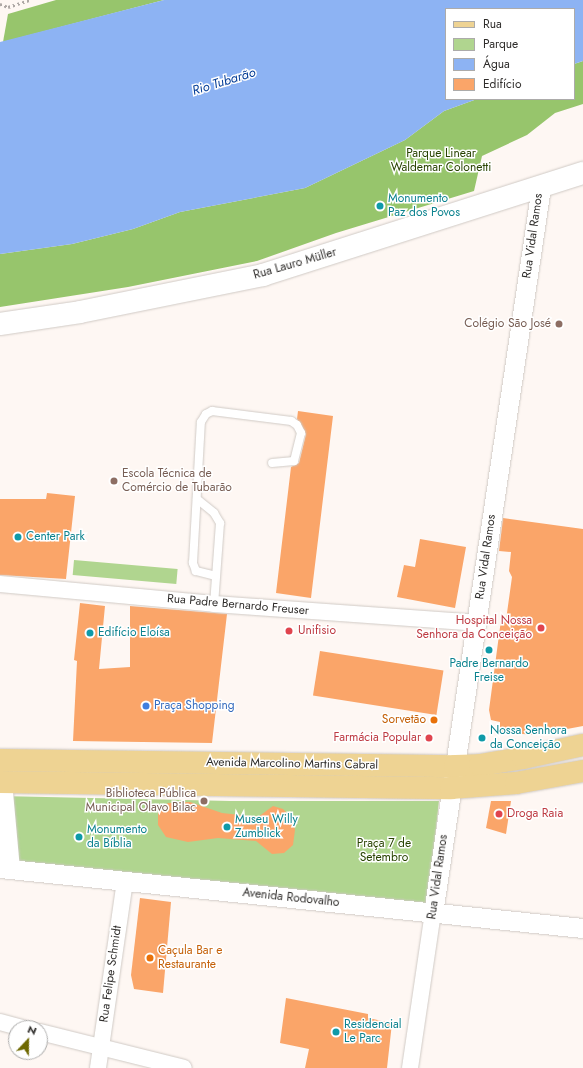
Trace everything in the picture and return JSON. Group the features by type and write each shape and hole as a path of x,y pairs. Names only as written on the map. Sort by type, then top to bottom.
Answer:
{"main road":[{"name":"Rua Lauro Müller","path":"0,324 80,312 263,275 541,188 583,173"},
{"name":"Avenida Marcolino Martins Cabral","path":"0,759 455,766 516,759 583,745"},
{"path":"0,759 1,782"},
{"name":"Avenida Marcolino Martins Cabral","path":"1,782 451,788 516,783 583,771"}],"street":[{"name":"Rua Vidal Ramos","path":"410,1068 541,188"},
{"name":"Rua Padre Bernardo Freuser","path":"0,584 214,604 476,623"},
{"path":"1,782 5,868"},
{"name":"Avenida Rodovalho","path":"5,868 583,928"},
{"name":"Rua Felipe Schmidt","path":"98,1068 125,881"},
{"path":"48,1034 184,1068"}],"lane":[{"path":"216,576 201,573 193,567 201,422 206,414 212,411 291,421 298,425 300,433 294,461 272,463"},
{"path":"197,499 214,513 220,523 214,604"}],"path":[{"path":"0,4 8,7 30,0"}],"green space":[{"path":"56,0 164,0 3,42 8,14"},
{"name":"Parque Linear Waldemar Colonetti","path":"583,61 583,104 555,113 527,135 482,156 474,191 336,233 257,261 128,287 0,307 0,254 72,244 133,229 180,212 305,188 405,140 444,111 474,100 575,100 575,64"},
{"path":"74,560 178,569 176,584 73,575"},
{"name":"Praça 7 de Setembro","path":"0,796 230,801 439,801 428,904 0,860"}],"water":[{"name":"Rio Tubarão","path":"164,0 583,0 583,61 575,64 575,8 445,8 445,100 474,100 444,111 405,140 305,188 180,212 133,229 72,244 0,254 0,42"}],"building":[{"path":"298,411 333,416 311,598 276,593 291,467 299,463 306,434 297,419"},
{"path":"47,493 75,496 66,579 0,575 0,499 46,499"},
{"name":"Hospital Nossa Senhora da Conceição","path":"503,518 583,529 583,726 535,735 500,732 500,722 491,720 489,710 501,620 506,620 512,577 509,571 511,552 499,551"},
{"path":"420,539 466,547 455,608 397,597 404,565 415,567"},
{"name":"Praça Shopping","path":"80,603 105,606 99,669 130,667 130,606 227,614 212,743 73,741 77,661 74,660"},
{"path":"320,651 443,671 436,715 313,695"},
{"name":"Droga Raia","path":"491,801 511,801 506,834 486,828"},
{"name":"Museu Willy Zumblick","path":"190,802 222,813 258,817 273,806 283,809 292,818 295,830 293,845 284,853 272,854 256,841 218,838 188,842 166,837 158,825 158,811 168,803"},
{"name":"Caçula Bar e Restaurante","path":"140,898 171,902 163,993 134,989 131,975"},
{"name":"Residencial Le Parc","path":"286,998 368,1014 368,1018 392,1023 387,1068 305,1068 309,1049 280,1043"}],"place":[{"name":"Monumento Paz dos Povos","path":"380,206"},
{"name":"Colégio São José","path":"559,324"},
{"name":"Escola Técnica de Comércio de Tubarão","path":"114,481"},
{"name":"Center Park","path":"18,537"},
{"name":"Hospital Nossa Senhora da Conceição","path":"541,628"},
{"name":"Unifisio","path":"289,631"},
{"name":"Edifício Eloísa","path":"90,633"},
{"name":"Padre Bernardo Freise","path":"489,650"},
{"name":"Praça Shopping","path":"146,706"},
{"name":"Sorvetão","path":"434,720"},
{"name":"Farmácia Popular","path":"429,738"},
{"name":"Nossa Senhora da Conceição","path":"482,738"},
{"name":"Biblioteca Pública Municipal Olavo Bilac","path":"204,801"},
{"name":"Droga Raia","path":"499,814"},
{"name":"Museu Willy Zumblick","path":"227,827"},
{"name":"Monumento da Bíblia","path":"79,837"},
{"name":"Caçula Bar e Restaurante","path":"150,958"},
{"name":"Residencial Le Parc","path":"336,1032"}]}
